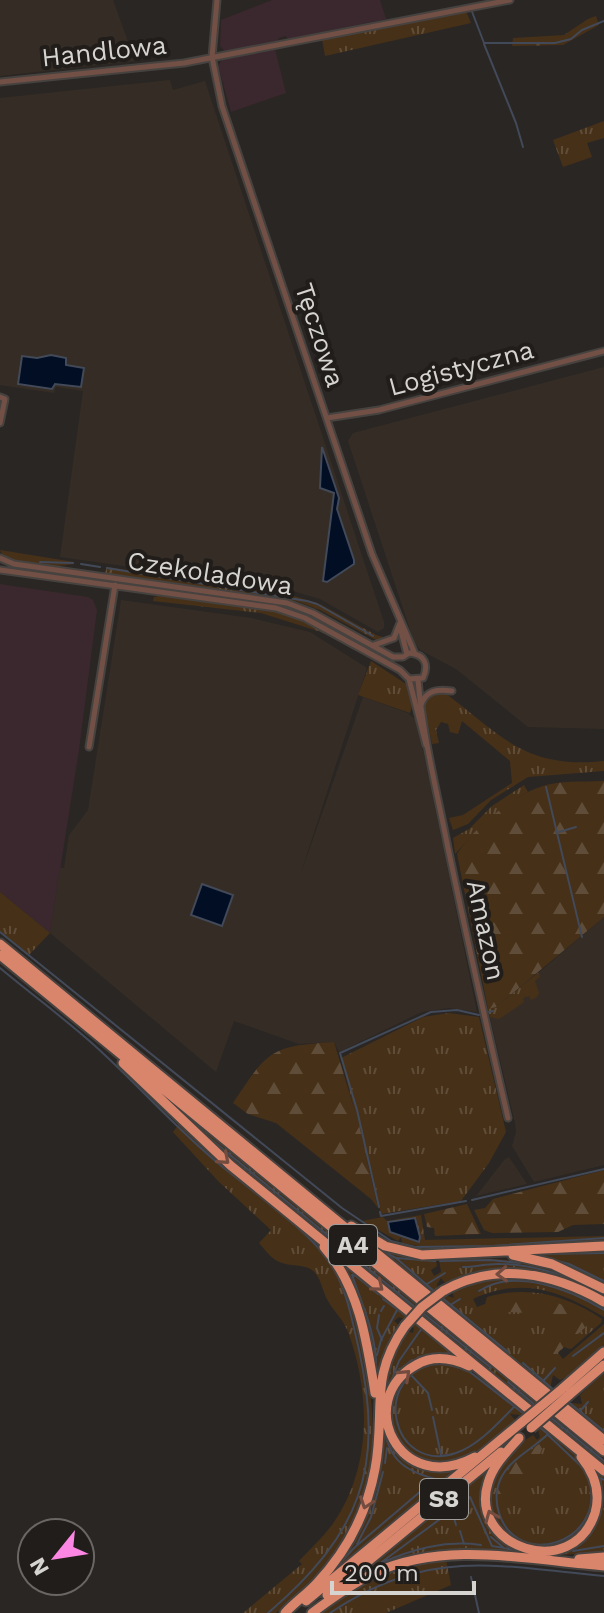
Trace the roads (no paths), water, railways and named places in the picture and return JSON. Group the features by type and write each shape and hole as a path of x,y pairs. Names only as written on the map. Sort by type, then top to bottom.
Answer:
{"highway":[{"name":"A4","path":"0,944 604,1440"},
{"name":"A4","path":"0,955 604,1451"},
{"path":"102,1039 115,1056 212,1149 604,1471"},
{"path":"319,1206 372,1240 400,1251 434,1255 604,1246"},
{"path":"296,1219 333,1258 352,1291 369,1361 379,1426"},
{"path":"489,1253 540,1260 604,1289"},
{"path":"288,1613 325,1574 355,1529 374,1476 382,1372 394,1343 422,1307 443,1291 476,1277 511,1273 555,1280 604,1302"},
{"name":"S8","path":"566,1392 604,1352"},
{"path":"492,1381 456,1360 424,1361 408,1370 393,1386 387,1407 387,1422 392,1437 403,1452 415,1462 429,1467 462,1464 502,1440"},
{"name":"S8","path":"367,1556 502,1440 604,1365"},
{"name":"S8","path":"367,1556 519,1438 526,1425"},
{"path":"519,1438 494,1469 488,1482 488,1513 506,1539 523,1549 546,1552 564,1548 580,1537 591,1523 596,1508 597,1489 591,1471 565,1440"},
{"path":"312,1613 360,1580 408,1561 455,1554 604,1566"},
{"path":"288,1613 367,1556"},
{"path":"306,1613 367,1556"},
{"path":"524,1558 604,1557"}],"street":[{"name":"Tęczowa","path":"217,0 212,57 222,106 372,554 415,654"},
{"name":"Handlowa","path":"0,82 184,63 510,0"},
{"name":"Logistyczna","path":"327,418 379,410 604,351"},
{"path":"0,423 3,398"},
{"name":"Czekoladowa","path":"0,558 10,563 278,601 313,613 393,657 405,656"},
{"name":"Czekoladowa","path":"0,570 276,608 305,618 400,670"},
{"path":"89,747 115,585"},
{"path":"372,646 391,640 400,624"},
{"path":"400,624 405,656 400,670 409,679 423,678 427,666 423,658 415,654 405,656"},
{"name":"Amazon","path":"409,679 428,750"},
{"name":"Amazon","path":"418,680 428,750 508,1118"},
{"path":"421,706 429,693 435,690 452,691"}],"water":[{"path":"51,355 66,358 66,365 84,368 81,387 55,384 52,389 18,384 22,356 37,358"},
{"path":"322,447 339,498 337,509 354,560 354,564 327,582 323,581 334,493 320,488"},
{"path":"202,884 233,895 222,926 191,915"},
{"path":"415,1218 419,1242 390,1232 388,1222"}],"waterway":[{"path":"471,9 484,43 555,43 571,39 582,30 604,21"},
{"path":"484,44 523,147"},
{"path":"40,562 73,563"},
{"path":"81,564 100,567"},
{"path":"107,568 307,601 373,636"},
{"path":"546,787 582,937"},
{"path":"559,832 576,827"},
{"path":"0,932 342,1208 391,1241 415,1247 492,1246 604,1238"},
{"path":"0,968 83,1035 198,1145 308,1237 331,1264 341,1284 354,1328 366,1392 369,1430 366,1465 358,1496 344,1526 325,1555 268,1613"},
{"path":"379,1207 357,1110 340,1053 431,1012 457,1010 479,1015"},
{"path":"489,1012 493,1011"},
{"path":"206,1135 415,1307"},
{"path":"472,1200 604,1169"},
{"path":"380,1212 381,1216 466,1201"},
{"path":"386,1253 435,1292"},
{"path":"537,1254 604,1253"},
{"path":"531,1254 569,1264 604,1281"},
{"path":"397,1258 435,1261"},
{"path":"440,1261 520,1263"},
{"path":"463,1267 496,1264 528,1266 568,1278 604,1295"},
{"path":"427,1284 445,1273"},
{"path":"376,1373 372,1335 352,1275 378,1294"},
{"path":"479,1291 493,1284 526,1281 576,1295 604,1310"},
{"path":"440,1296 508,1352"},
{"path":"383,1299 409,1318"},
{"path":"452,1304 460,1299"},
{"path":"381,1311 384,1306"},
{"path":"377,1355 381,1340 397,1310"},
{"path":"423,1313 491,1368"},
{"path":"379,1315 377,1328 382,1340"},
{"path":"414,1322 451,1353 418,1357"},
{"path":"385,1397 399,1361 422,1328"},
{"path":"573,1356 604,1333"},
{"path":"394,1374 412,1360"},
{"path":"438,1363 416,1371 403,1385 396,1402 397,1420 404,1437 416,1450 434,1456 456,1453 473,1445 514,1407"},
{"path":"523,1363 555,1391"},
{"path":"544,1380 555,1368"},
{"path":"466,1369 524,1414"},
{"path":"412,1376 428,1393 432,1410"},
{"path":"508,1382 535,1405"},
{"path":"566,1400 604,1431"},
{"path":"581,1410 588,1402"},
{"path":"549,1416 604,1461"},
{"path":"433,1417 441,1455"},
{"path":"343,1560 435,1479 413,1471 398,1460 388,1445 383,1423"},
{"path":"538,1426 548,1434 512,1464 498,1485 499,1513 509,1531 523,1541 539,1545 556,1542 572,1534 584,1521 591,1503 590,1482"},
{"path":"548,1435 584,1469"},
{"path":"385,1463 387,1448"},
{"path":"357,1544 371,1517 383,1472"},
{"path":"549,1555 565,1552 587,1539 597,1519 601,1478 604,1480"},
{"path":"481,1545 429,1547 379,1564 470,1497 492,1546 516,1550"},
{"path":"452,1511 456,1525"},
{"path":"460,1531 464,1544"},
{"path":"491,1537 504,1548"},
{"path":"573,1551 604,1546"},
{"path":"330,1613 365,1592 398,1578 431,1570 495,1566 604,1576"},
{"path":"471,1577 479,1613"}]}
